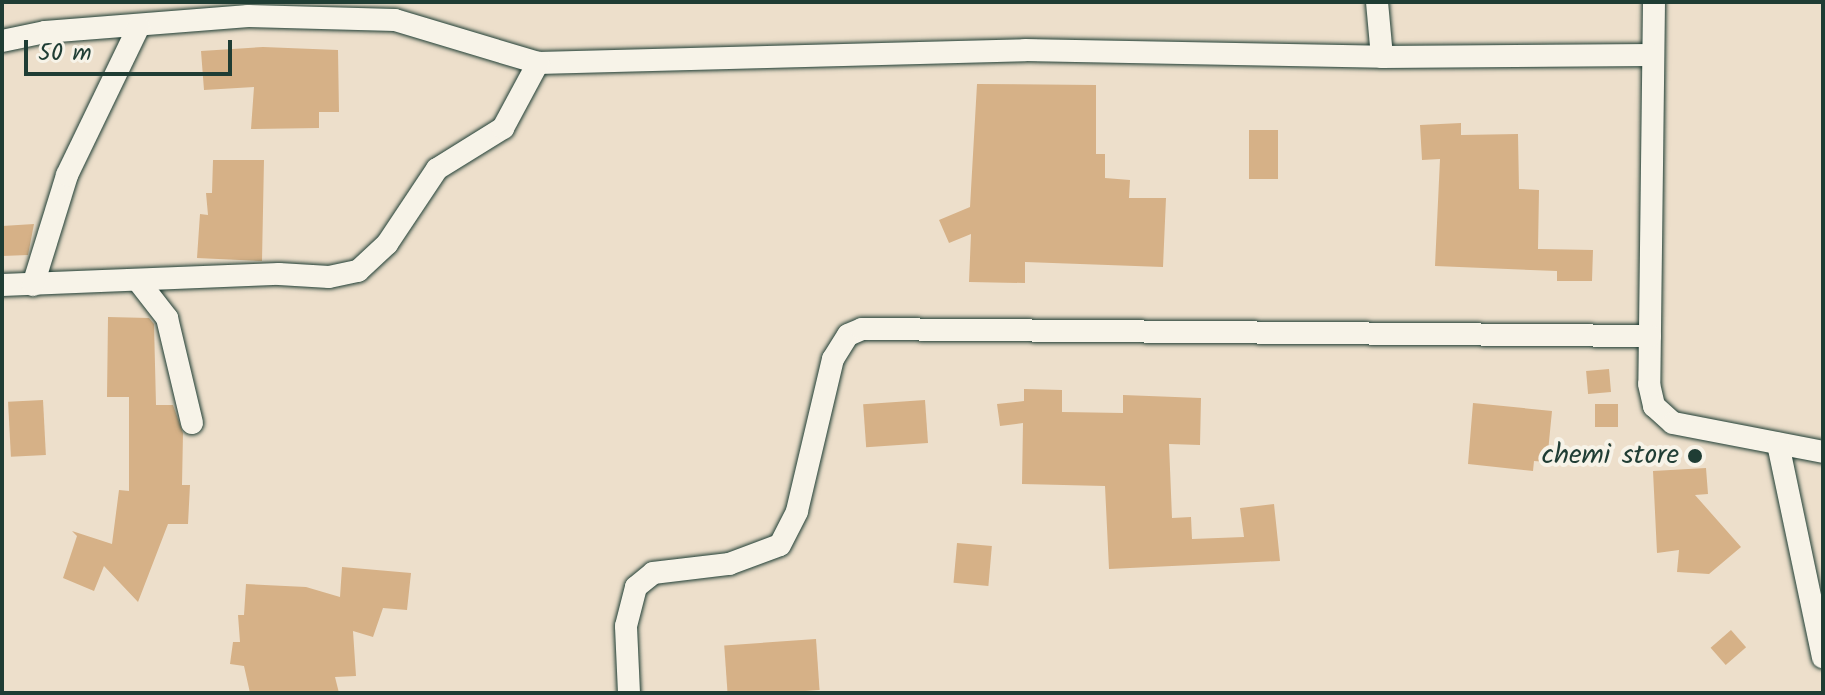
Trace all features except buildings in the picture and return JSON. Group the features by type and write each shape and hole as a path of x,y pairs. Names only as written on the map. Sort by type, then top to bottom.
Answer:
{"street":[{"path":"157,2 166,24"},
{"path":"327,2 345,18"},
{"path":"1377,2 1382,57"},
{"path":"1654,2 1649,384 1654,406 1666,419 1823,452"},
{"path":"2,41 45,32 166,24 249,9 420,24 538,63 1025,50 1382,57 1652,55"},
{"path":"33,285 67,175 139,26"},
{"path":"2,285 139,282 266,274 329,277 358,271 387,244 437,169 503,128 538,63"},
{"path":"139,282 167,318 192,423"},
{"path":"629,693 626,626 636,587 653,573 729,564 780,545 797,511 833,359 848,335 862,329 1650,336"},
{"path":"1778,444 1823,657"}],"place":[{"name":"chemi store","path":"1695,456"}]}
